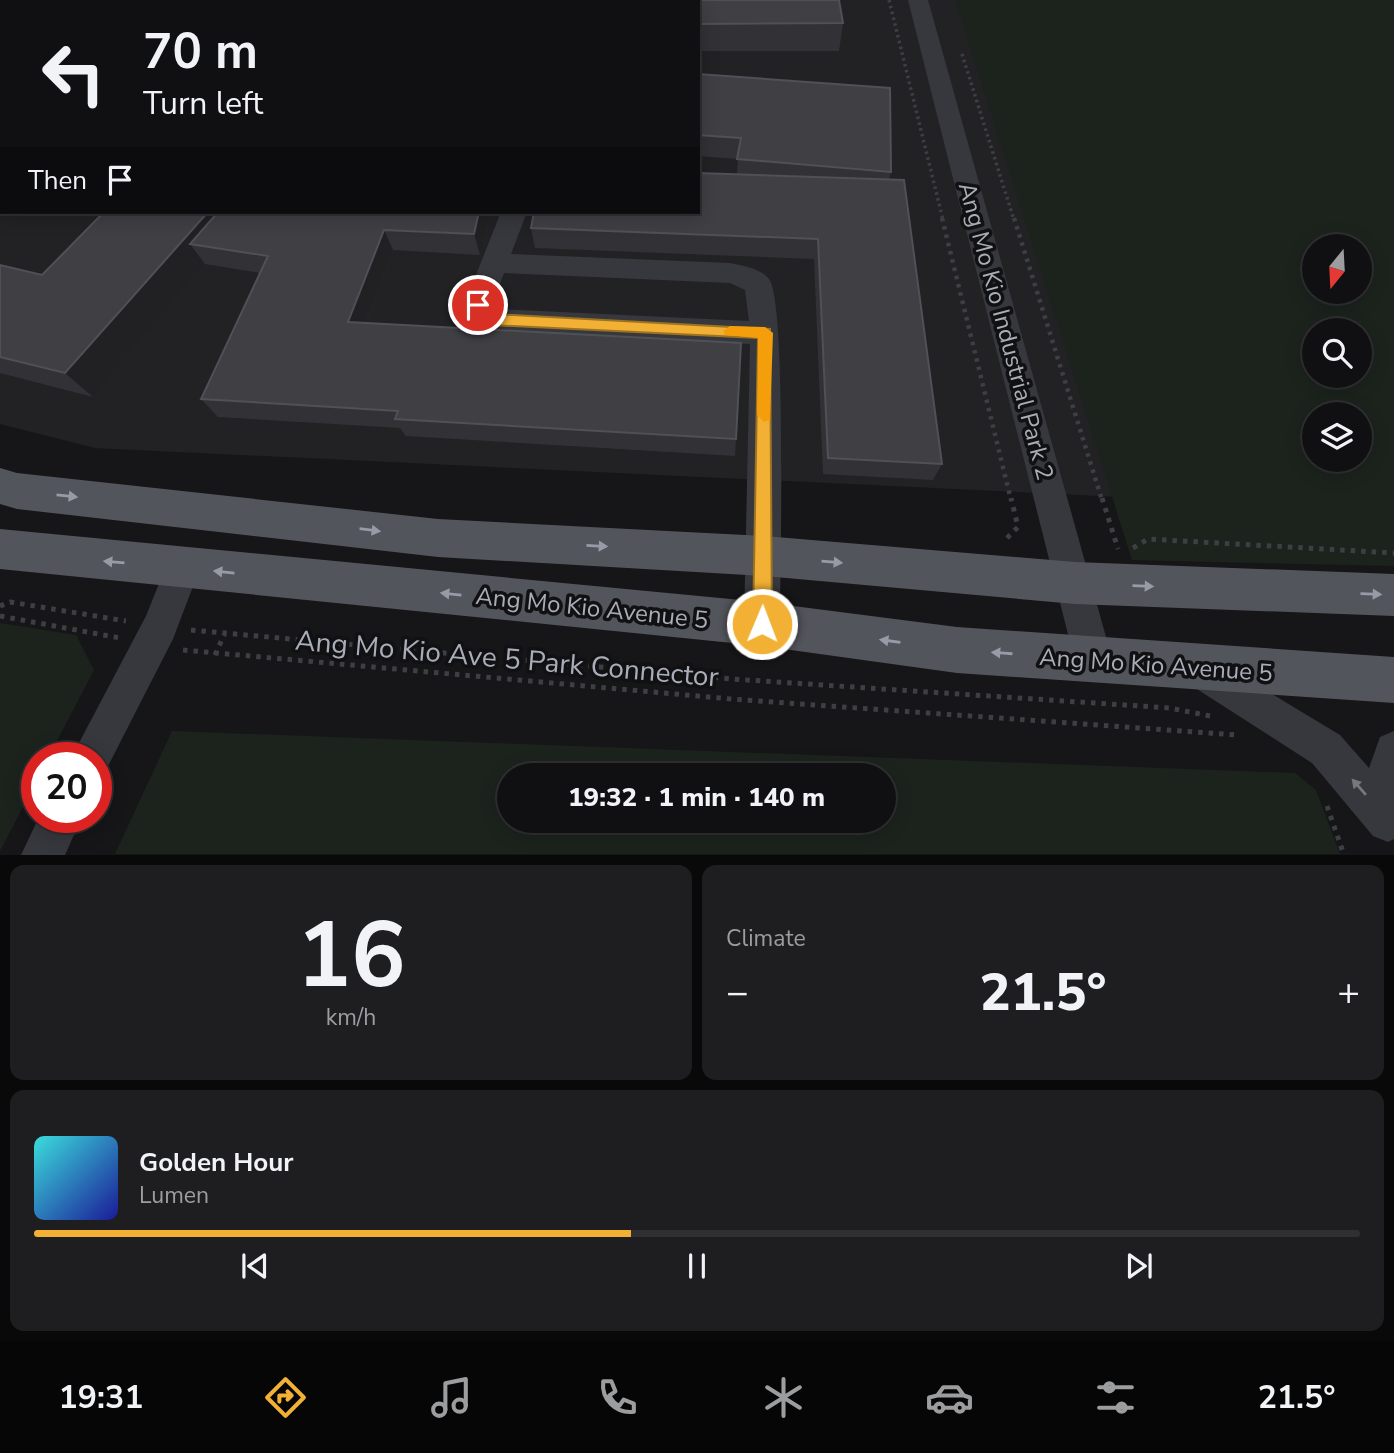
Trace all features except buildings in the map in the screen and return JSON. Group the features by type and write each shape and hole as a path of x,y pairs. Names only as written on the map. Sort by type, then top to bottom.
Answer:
{"main road":[{"path":"0,486 17,491 438,538 764,556 1075,583 1394,595"},
{"name":"Ang Mo Kio Avenue 5","path":"0,549 762,624 957,650 1094,662 1394,680"}],"street":[{"name":"Ang Mo Kio Industrial Park 2","path":"918,0 1094,662"},
{"path":"513,214 497,263 478,305 479,313 490,320 765,333"},
{"path":"497,263 744,275 758,285 765,333 762,624"},
{"path":"100,742 155,634 182,568"},
{"path":"1199,669 1326,749 1391,828"},
{"path":"1391,828 1389,761 1394,751"},
{"path":"42,855 53,833"}],"path":[{"path":"889,0 1018,527 1007,538"},
{"path":"960,51 1118,549"},
{"path":"1133,548 1147,540 1394,553"},
{"path":"0,606 10,602 155,634 224,635 732,679 1170,708 1218,718"},
{"name":"Ang Mo Kio Ave 5 Park Connector","path":"0,616 155,634 215,655 731,699 1246,736"},
{"path":"215,655 224,635"},
{"path":"1324,798 1344,855"}],"shaded area":[{"path":"700,0 1394,0 1394,510 95,448 0,424 0,214 700,214"},
{"path":"955,0 1394,0 1394,566 1132,560"},
{"path":"0,623 76,635 94,670 56,742 21,742 21,811 0,851"},
{"path":"172,731 1295,773 1316,790 1340,854 115,854"}],"slow traffic":[{"path":"730,331 765,333 764,415"}],"route":[{"path":"478,305 479,313 490,320 765,333 762,624"}]}
